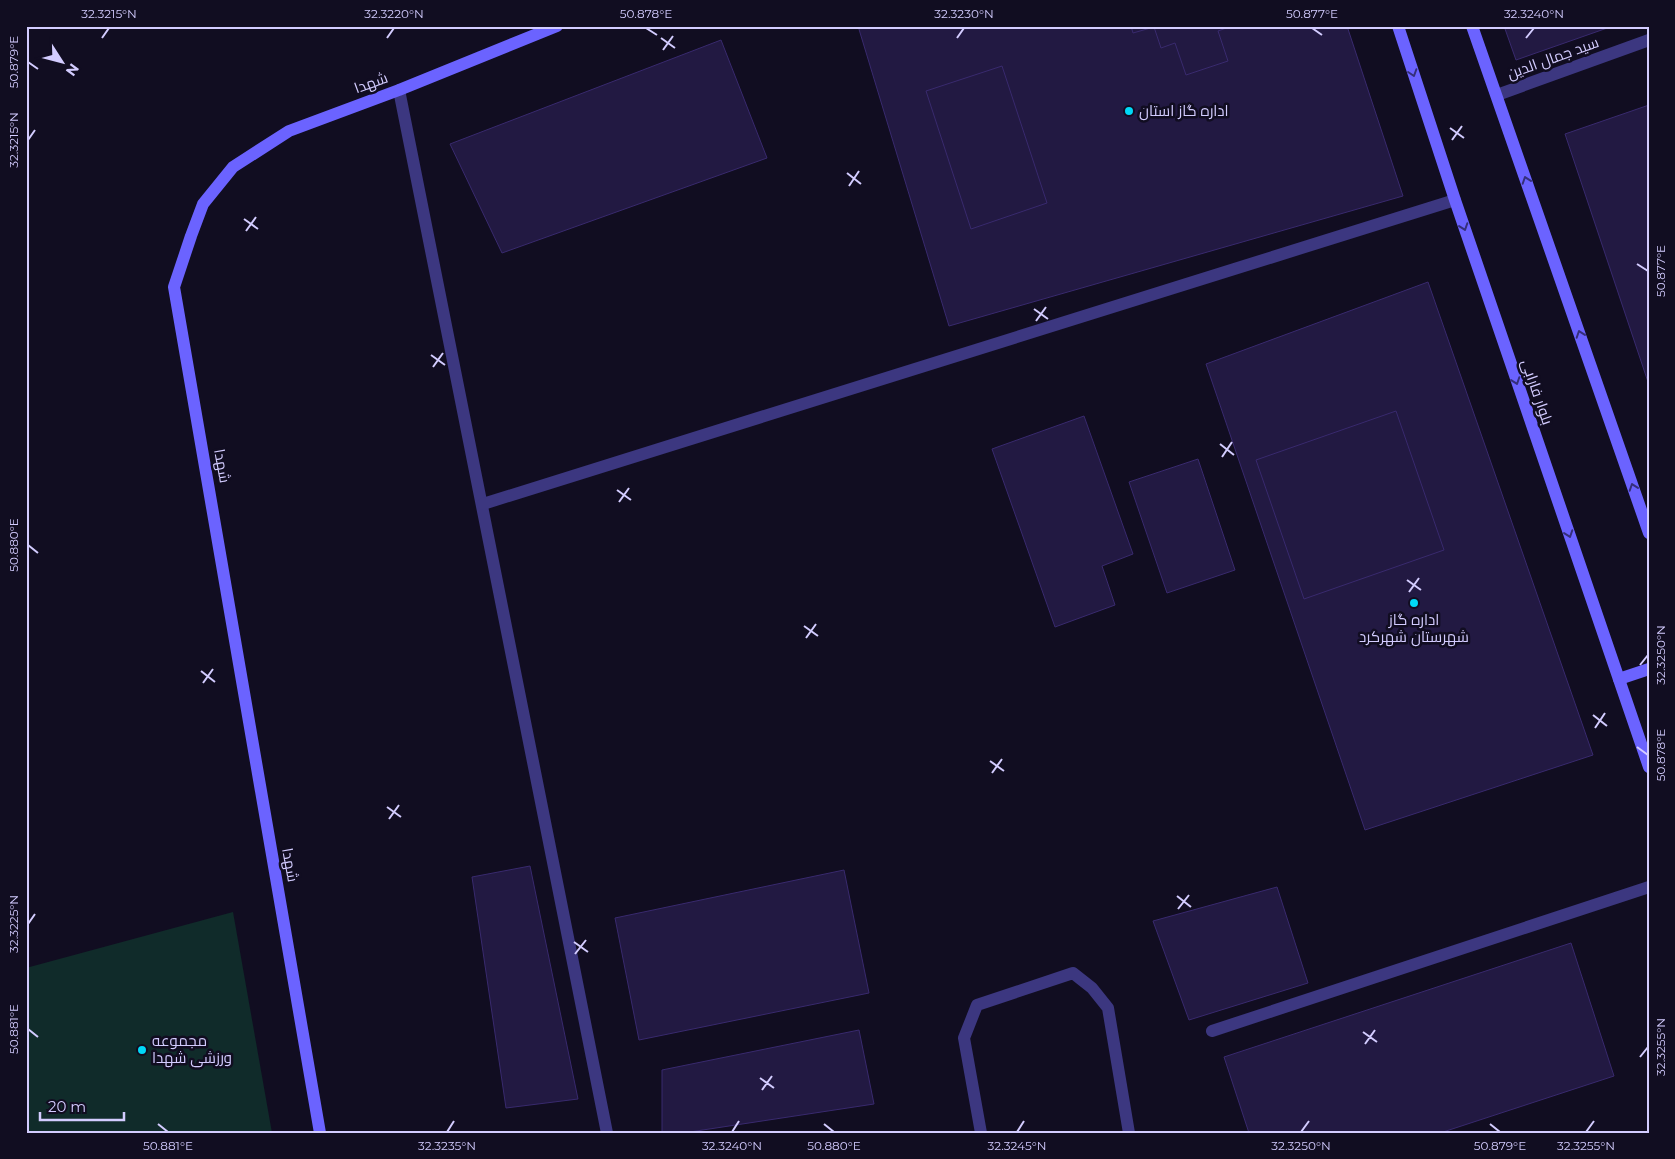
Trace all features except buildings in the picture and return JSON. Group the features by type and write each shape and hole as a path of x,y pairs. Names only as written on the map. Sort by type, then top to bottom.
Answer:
{"main road":[{"name":"شهدا","path":"320,1133 174,287 203,204 233,167 289,131 399,90 557,26"},
{"name":"بلوار فارابی","path":"1398,26 1455,200 1649,767"},
{"path":"1472,26 1649,533"},
{"path":"1619,679 1649,669"}],"street":[{"name":"سید جمال الدین","path":"1497,95 1649,40"},
{"path":"399,90 607,1133"},
{"path":"482,504 1455,200"},
{"path":"1212,1031 1649,887"},
{"path":"981,1133 964,1038 977,1005 1073,973 1092,988 1108,1008 1129,1133"}],"green space":[{"name":"مجموعه ورزشی شهدا","path":"233,912 272,1133 26,1133 26,968"}],"place":[{"name":"اداره گاز استان","path":"1129,111"},
{"name":"اداره گاز شهرستان شهرکرد","path":"1414,603"},
{"name":"مجموعه ورزشی شهدا","path":"142,1050"}]}
